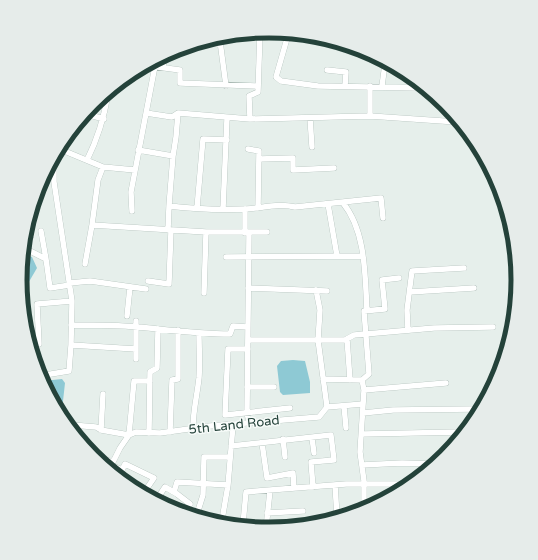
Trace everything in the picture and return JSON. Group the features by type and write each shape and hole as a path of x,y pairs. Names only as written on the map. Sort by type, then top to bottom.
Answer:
{"street":[{"path":"250,119 249,96 258,92 260,39"},
{"path":"287,39 277,74 277,79 318,86 416,88"},
{"path":"220,43 226,86"},
{"path":"156,66 180,70 180,83 226,86 258,86"},
{"path":"382,86 385,67"},
{"path":"132,211 131,192 153,68"},
{"path":"327,70 346,72 345,86"},
{"path":"370,86 370,116"},
{"path":"87,160 98,139 104,119 107,100"},
{"path":"146,113 172,117 178,113 250,119 370,116 452,122"},
{"path":"148,281 170,284 169,206 178,113"},
{"path":"91,116 104,119"},
{"path":"223,209 227,118"},
{"path":"310,118 312,147"},
{"path":"198,208 203,139 227,140"},
{"path":"248,149 259,151 258,208"},
{"path":"138,150 173,156"},
{"path":"65,151 104,167 135,170"},
{"path":"259,160 293,158 293,170 334,168"},
{"path":"85,264 98,180 104,167"},
{"path":"46,375 69,371 71,345 72,301 52,174"},
{"path":"169,206 245,209 286,205 295,207 381,198 383,218"},
{"path":"342,202 356,226 362,256 367,311"},
{"path":"328,204 337,256"},
{"path":"245,209 249,257 247,414 250,424"},
{"path":"92,225 206,232 267,232"},
{"path":"41,231 50,288 90,281 146,289"},
{"path":"204,294 206,232"},
{"path":"29,250 46,259"},
{"path":"226,257 362,256"},
{"path":"408,330 407,310 412,271 464,268"},
{"path":"323,379 362,380 369,374 364,311 385,309 382,280 399,278"},
{"path":"126,316 130,287"},
{"path":"248,288 327,291"},
{"path":"410,292 474,288"},
{"path":"316,290 320,310 318,340 327,407 363,404"},
{"path":"35,344 39,344 37,304 72,301"},
{"path":"71,325 137,324 158,329 230,334 233,326 247,327"},
{"path":"136,359 137,324"},
{"path":"248,340 347,339 354,335 408,330 493,327"},
{"path":"149,433 150,372 157,368 158,329"},
{"path":"170,432 172,380 178,379 178,330"},
{"path":"193,428 193,410 196,405 199,376 199,333"},
{"path":"347,339 350,380"},
{"path":"71,345 136,349"},
{"path":"248,349 228,349 225,415 247,414 290,408"},
{"path":"362,380 364,390 360,452 364,503"},
{"path":"108,460 113,462 129,435 134,381 150,381"},
{"path":"364,390 446,383"},
{"path":"247,387 274,387"},
{"path":"101,430 103,394"},
{"path":"344,406 346,428"},
{"name":"5th Land Road","path":"76,425 96,427 101,430 129,435 136,432 170,432 193,428 319,417 327,407"},
{"path":"363,412 473,409"},
{"path":"222,517 228,485 233,425"},
{"path":"362,434 457,432"},
{"path":"231,446 283,439 312,438 330,435 334,460 311,462 313,487"},
{"path":"312,438 314,453"},
{"path":"283,439 285,457"},
{"path":"262,443 267,478 293,473 294,488"},
{"path":"198,511 204,484 204,457 230,457"},
{"path":"362,465 402,463 427,464"},
{"path":"116,467 122,470 126,464 154,478 146,489"},
{"path":"174,492 177,482 228,485"},
{"path":"243,520 246,492 363,483 399,484"},
{"path":"335,485 337,512"},
{"path":"159,496 164,487 174,492 190,504"},
{"path":"266,522 270,491"},
{"path":"267,513 303,511"}],"water":[{"path":"29,256 32,257 37,268 27,285"},
{"path":"281,361 305,361 310,382 310,393 283,395 280,392 277,366"},
{"path":"62,379 65,383 62,406 59,401 49,380"}]}
